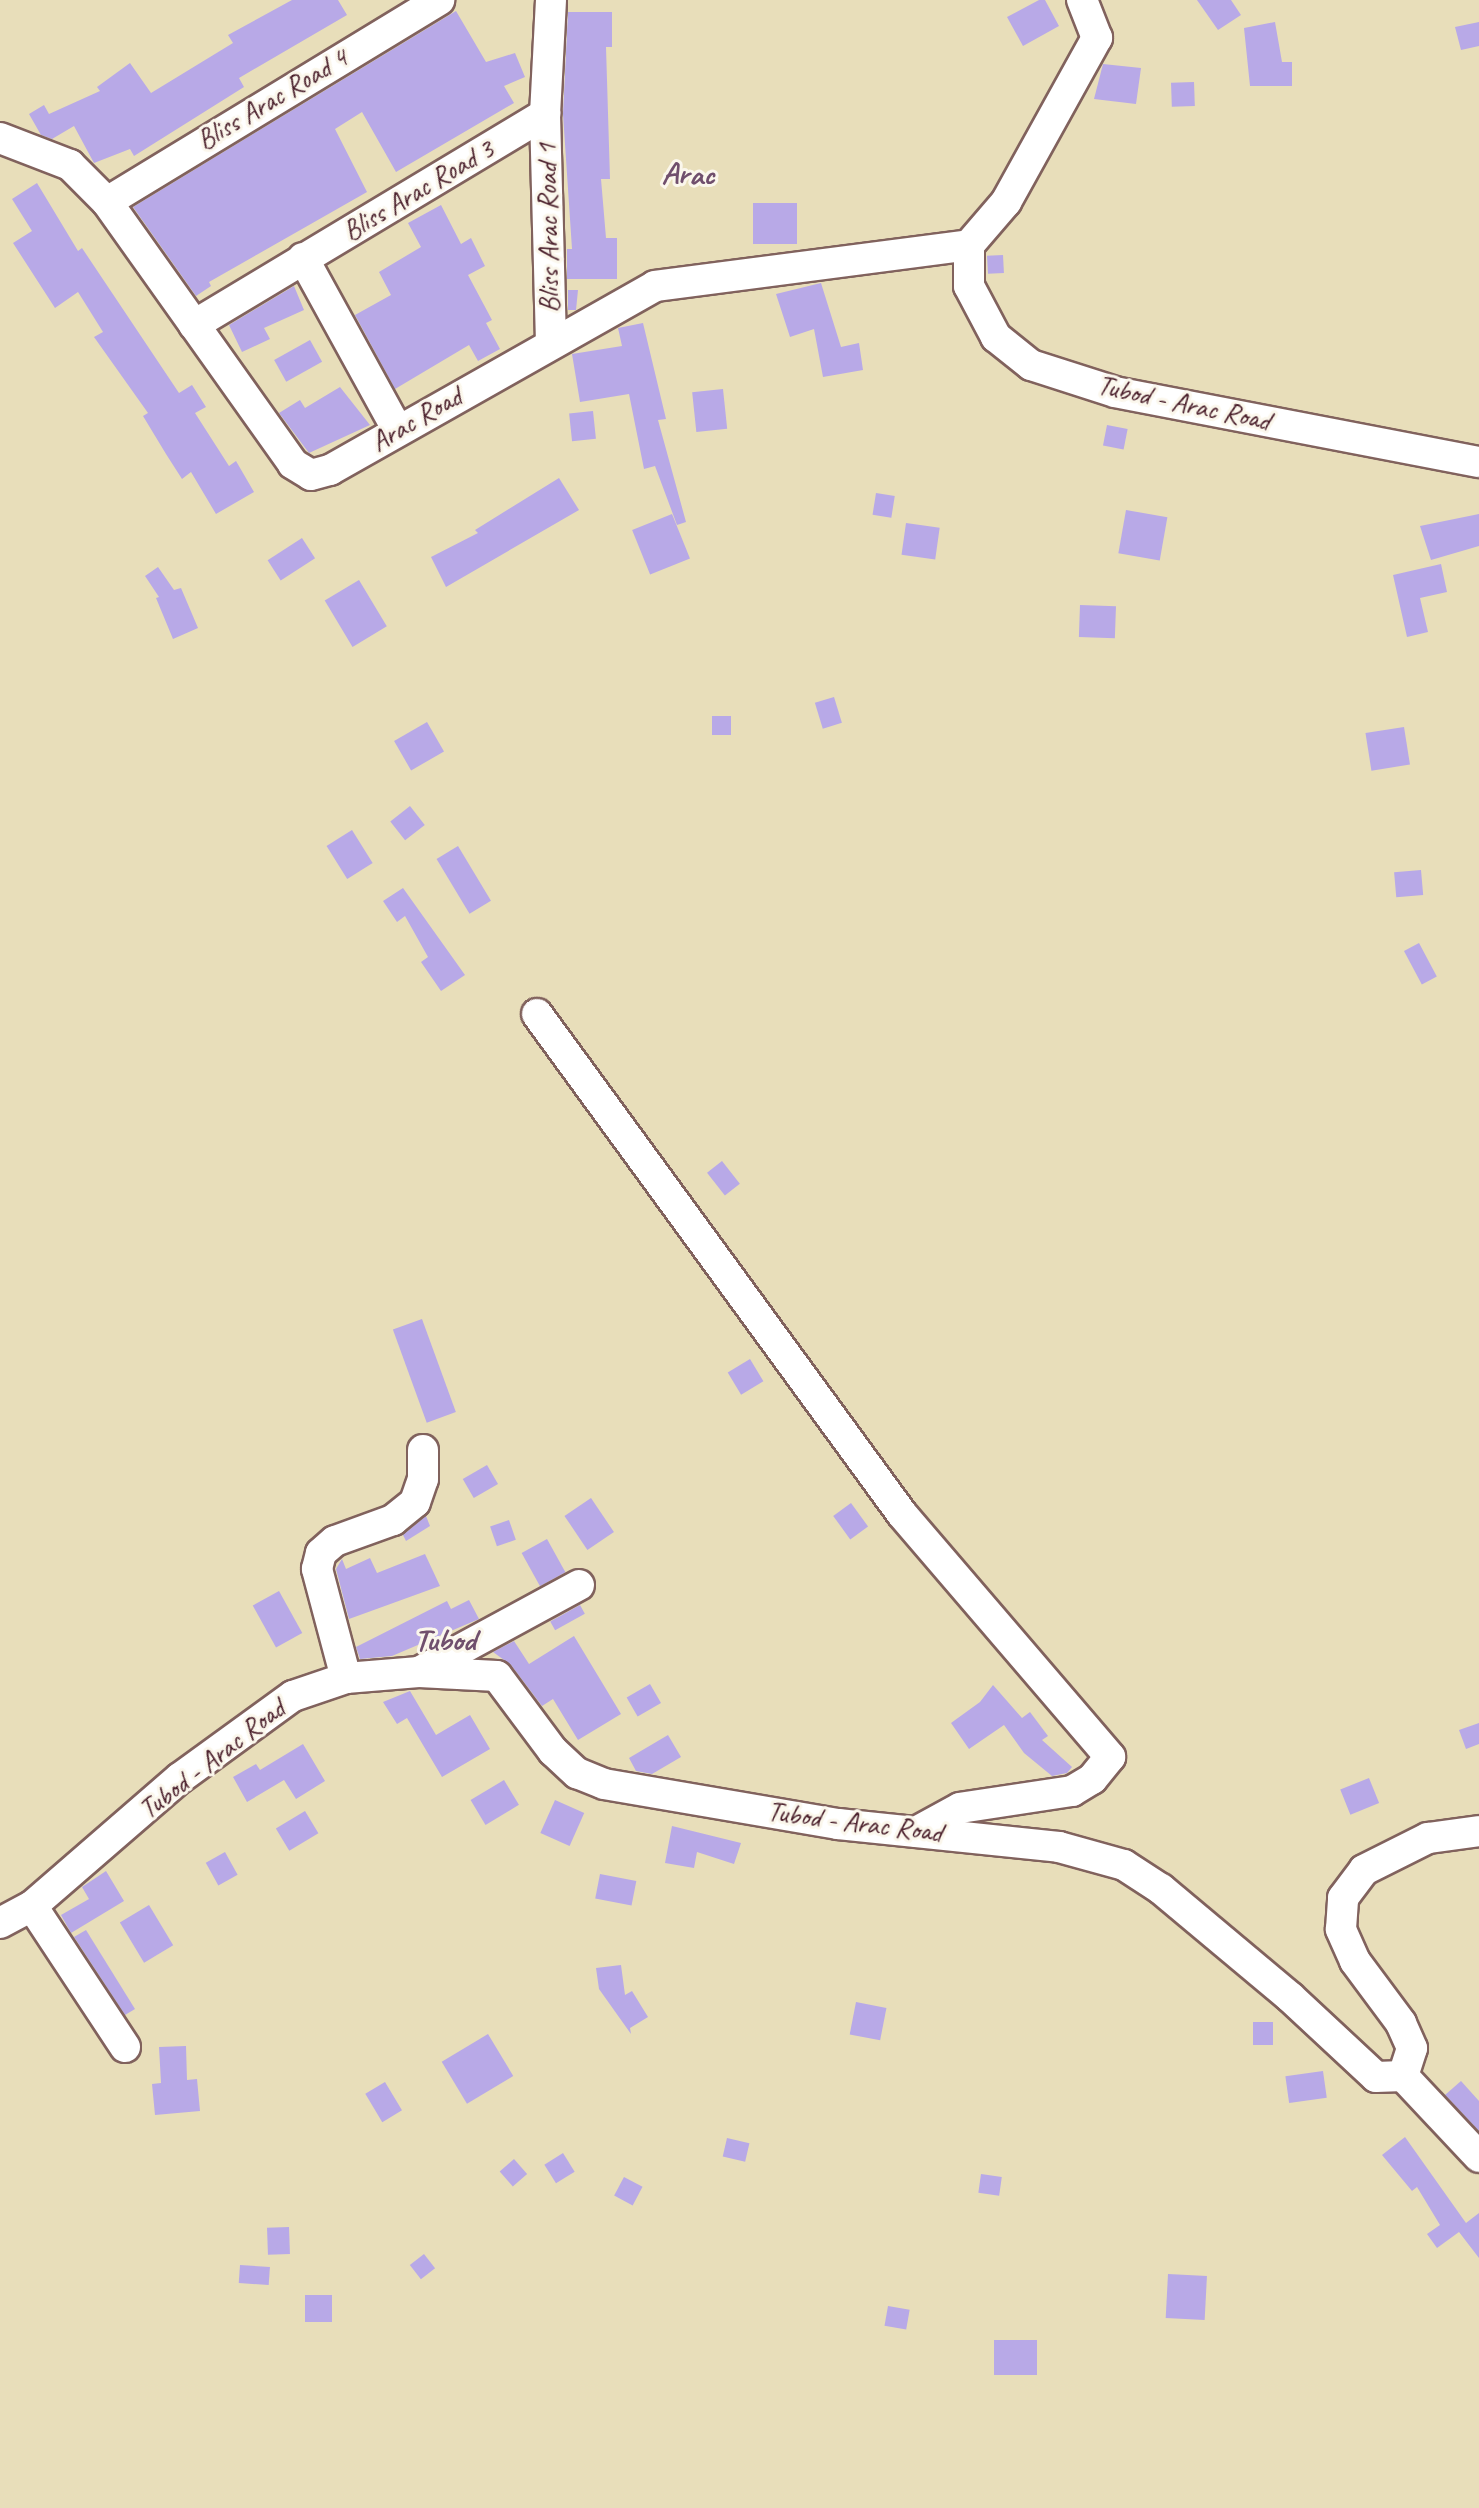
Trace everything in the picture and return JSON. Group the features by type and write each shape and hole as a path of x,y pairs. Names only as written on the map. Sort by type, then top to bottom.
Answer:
{"street":[{"name":"Bliss Arac Road 4","path":"107,202 439,0"},
{"path":"545,114 551,0"},
{"path":"969,245 1006,202 1097,38 1082,0"},
{"name":"Bliss Arac Road 3","path":"194,325 545,114"},
{"name":"Bliss Arac Road 1","path":"545,114 551,341"},
{"name":"Arac Road","path":"0,138 70,165 107,202 293,464 311,475 330,470 551,341 655,286 969,245"},
{"name":"Tubod - Arac Road","path":"969,245 969,286 996,337 1031,365 1115,392 1479,462"},
{"path":"303,258 397,429"},
{"path":"537,1014 902,1514 1110,1757 1092,1779 1072,1791 960,1808 916,1832"},
{"path":"346,1678 317,1569 321,1553 335,1541 393,1520 415,1502 423,1479 423,1450"},
{"path":"419,1672 579,1585"},
{"name":"Tubod - Arac Road","path":"0,1923 32,1906 180,1778 293,1696 346,1678 419,1672 497,1676 553,1751 577,1773 604,1784 838,1824 1059,1847 1124,1865 1161,1889 1290,1997 1376,2077 1403,2076"},
{"path":"1479,1831 1428,1838 1364,1870 1343,1898 1341,1929 1355,1961 1401,2023 1412,2048 1403,2076 1479,2157"},
{"path":"32,1906 125,2047"}],"building":[{"path":"292,0 338,0 347,15 239,78 244,87 134,156 130,149 94,163 74,126 52,139 41,135 29,114 44,105 49,114 100,91 97,87 130,63 151,93 233,43 228,35"},
{"path":"1039,0 1045,0 1059,26 1023,46 1007,17"},
{"path":"1197,0 1231,0 1241,15 1218,30"},
{"path":"456,11 486,62 515,53 525,77 504,86 514,103 396,172 362,112 335,129 367,192 209,282 211,286 196,296 133,207"},
{"path":"568,12 612,12 612,47 606,47 610,179 601,179 606,238 617,238 617,279 567,279 567,249 572,249 563,114"},
{"path":"1275,22 1282,62 1292,62 1292,86 1250,86 1244,28"},
{"path":"1479,22 1479,46 1461,50 1455,27"},
{"path":"1103,64 1141,68 1136,104 1094,99"},
{"path":"1194,82 1195,106 1172,107 1171,83"},
{"path":"37,183 78,251 82,248 179,393 192,385 206,407 195,413 229,466 236,461 254,492 216,514 191,472 182,479 166,454 143,416 148,413 94,337 103,332 78,292 55,308 13,243 32,231 12,199"},
{"path":"753,203 797,203 797,244 753,244"},
{"path":"441,205 461,244 471,238 485,266 468,275 492,320 486,323 500,349 478,361 469,345 395,389 355,315 391,295 379,272 421,247 408,223"},
{"path":"1003,255 1004,273 988,274 987,256"},
{"path":"821,283 841,347 859,343 863,370 823,377 814,329 790,337 776,294"},
{"path":"294,286 304,310 264,328 270,339 242,352 229,325"},
{"path":"568,290 578,290 576,310 568,310"},
{"path":"643,323 666,419 658,420 686,522 677,525 655,466 644,469 629,394 580,402 572,354 622,346 618,328"},
{"path":"310,340 322,362 286,382 274,360"},
{"path":"340,387 370,425 309,453 279,413 300,400 305,408"},
{"path":"723,389 727,429 696,432 692,392"},
{"path":"593,411 596,439 572,441 569,414"},
{"path":"1107,425 1128,429 1124,450 1103,446"},
{"path":"559,478 579,510 446,587 431,557 478,533 475,530"},
{"path":"876,493 895,496 891,518 873,515"},
{"path":"1126,510 1167,517 1160,561 1118,553"},
{"path":"672,514 690,559 650,575 632,530"},
{"path":"1479,514 1479,546 1431,560 1420,526"},
{"path":"906,523 940,528 935,559 902,555"},
{"path":"302,538 315,558 281,580 268,560"},
{"path":"1441,564 1447,592 1420,598 1428,632 1407,637 1393,575"},
{"path":"158,567 174,590 181,588 198,628 173,639 156,598 159,597 145,576"},
{"path":"359,580 387,626 353,647 325,601"},
{"path":"1080,605 1116,606 1115,638 1079,637"},
{"path":"834,697 842,723 823,729 815,703"},
{"path":"712,716 731,716 731,735 712,735"},
{"path":"427,722 444,751 411,770 394,741"},
{"path":"1404,727 1410,765 1371,771 1365,733"},
{"path":"410,806 425,825 405,840 390,821"},
{"path":"352,830 373,863 347,879 327,846"},
{"path":"458,846 491,901 470,914 437,859"},
{"path":"1421,870 1423,895 1396,897 1394,872"},
{"path":"403,888 465,975 441,991 421,962 428,957 405,916 397,922 383,901"},
{"path":"1419,943 1437,977 1422,985 1404,951"},
{"path":"722,1161 740,1184 725,1196 707,1173"},
{"path":"422,1319 456,1412 427,1423 393,1330"},
{"path":"750,1359 763,1381 741,1395 728,1372"},
{"path":"487,1465 498,1484 474,1498 463,1479"},
{"path":"591,1498 614,1532 587,1550 564,1516"},
{"path":"851,1503 868,1526 850,1539 833,1516"},
{"path":"426,1516 430,1526 406,1541 403,1535"},
{"path":"509,1520 516,1540 497,1546 490,1527"},
{"path":"547,1539 565,1572 540,1586 522,1553"},
{"path":"425,1554 440,1586 349,1619 336,1569 342,1559 346,1569 370,1558 377,1573"},
{"path":"279,1591 302,1633 276,1648 253,1606"},
{"path":"469,1600 479,1619 392,1656 360,1659 356,1647 447,1601 451,1609"},
{"path":"580,1605 585,1614 555,1630 550,1621"},
{"path":"574,1636 621,1714 578,1740 553,1699 542,1706 511,1665 493,1652 514,1641 529,1664"},
{"path":"650,1684 661,1703 638,1717 627,1698"},
{"path":"993,1685 1022,1718 1030,1712 1048,1736 1042,1740 1072,1767 1067,1773 1052,1776 1024,1753 1004,1725 969,1749 951,1723 980,1702"},
{"path":"410,1691 436,1735 470,1715 490,1749 442,1777 407,1718 397,1724 383,1702"},
{"path":"1479,1723 1479,1744 1466,1749 1459,1730"},
{"path":"668,1735 681,1757 652,1774 636,1771 629,1758"},
{"path":"303,1744 325,1781 296,1799 284,1780 247,1802 233,1777 256,1764 260,1770"},
{"path":"1369,1778 1379,1803 1350,1815 1340,1790"},
{"path":"504,1780 519,1805 486,1825 471,1800"},
{"path":"555,1800 584,1813 570,1846 540,1833"},
{"path":"305,1811 318,1833 289,1851 276,1829"},
{"path":"672,1826 741,1843 734,1864 697,1852 694,1868 665,1863"},
{"path":"225,1852 238,1875 218,1885 206,1863"},
{"path":"106,1871 124,1901 71,1933 61,1915 89,1899 82,1887"},
{"path":"600,1874 636,1881 632,1906 595,1899"},
{"path":"149,1905 173,1945 144,1963 120,1923"},
{"path":"86,1930 135,2009 125,2015 74,1937"},
{"path":"621,1965 625,1995 632,1991 648,2017 630,2028 631,2034 599,1989 596,1968"},
{"path":"856,2002 886,2008 880,2040 850,2034"},
{"path":"1253,2022 1273,2022 1273,2045 1253,2045"},
{"path":"488,2034 513,2076 467,2104 442,2062"},
{"path":"186,2046 187,2080 197,2079 200,2111 155,2115 152,2084 161,2083 159,2047"},
{"path":"1323,2071 1327,2098 1289,2103 1285,2076"},
{"path":"1461,2081 1479,2101 1479,2131 1445,2095"},
{"path":"385,2082 402,2110 382,2122 365,2094"},
{"path":"1405,2137 1466,2223 1479,2213 1479,2258 1459,2232 1437,2248 1427,2234 1440,2225 1417,2187 1412,2191 1382,2155"},
{"path":"727,2138 749,2143 745,2162 723,2157"},
{"path":"563,2153 575,2172 556,2183 544,2165"},
{"path":"514,2159 527,2174 513,2187 500,2171"},
{"path":"981,2174 1002,2177 999,2196 978,2193"},
{"path":"624,2177 643,2187 633,2205 614,2196"},
{"path":"289,2227 290,2254 268,2255 267,2228"},
{"path":"424,2254 435,2268 421,2279 410,2265"},
{"path":"240,2265 270,2267 269,2285 239,2283"},
{"path":"1168,2274 1207,2276 1205,2320 1166,2318"},
{"path":"305,2295 332,2295 332,2322 305,2322"},
{"path":"888,2306 910,2310 906,2330 885,2326"},
{"path":"994,2340 1037,2340 1037,2375 994,2375"}],"district":[{"name":"Arac","path":"688,174"},
{"name":"Tubod","path":"445,1640"}]}
